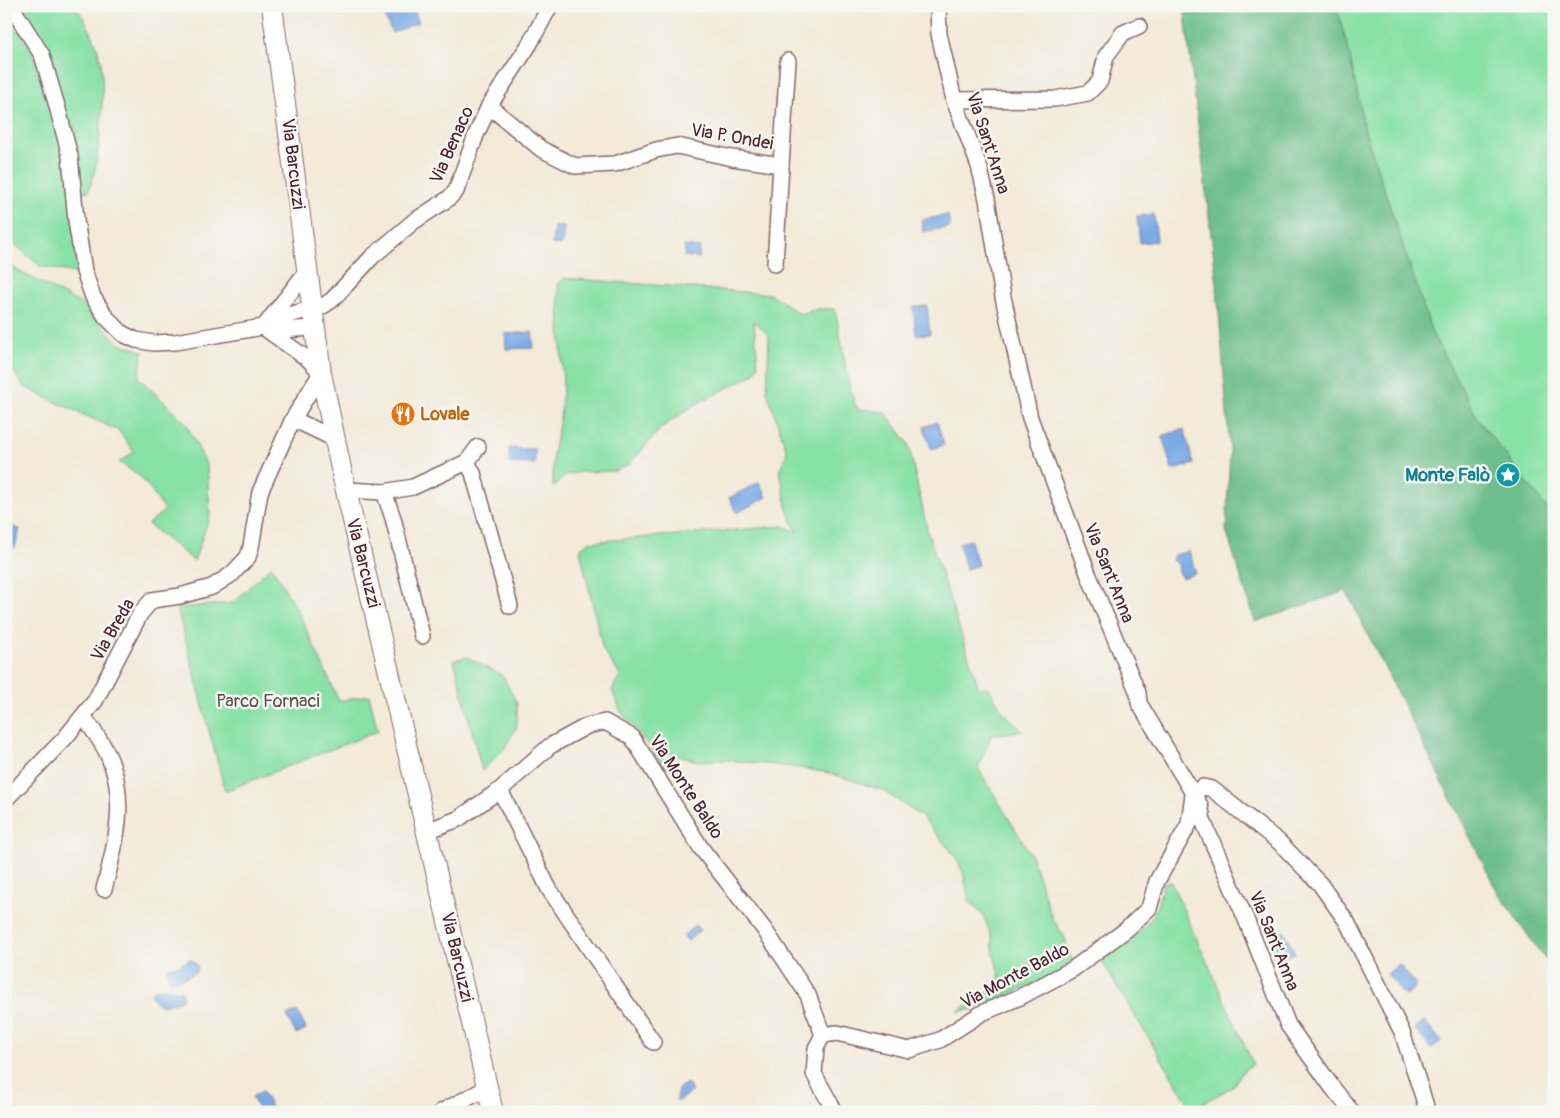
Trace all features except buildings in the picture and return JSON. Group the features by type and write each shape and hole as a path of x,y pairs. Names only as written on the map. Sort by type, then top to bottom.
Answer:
{"street":[{"name":"Via Barcuzzi","path":"272,6 321,373 346,490 493,1112"},
{"name":"Via Benaco","path":"263,327 277,318 323,306 332,300 372,257 413,222 448,199 456,191 476,135 489,106 529,45 550,6"},
{"name":"Via Sant'Anna","path":"938,6 939,34 954,100 979,166 988,198 1003,297 1030,418 1088,576 1138,693 1138,703 1200,805 1203,821 1245,917 1288,1025 1352,1112"},
{"path":"6,7 15,12 42,56 70,156 76,220 84,271 93,297 106,317 123,334 136,340 153,343 175,342 263,327 280,330 316,328"},
{"path":"954,100 1055,99 1088,92 1100,81 1106,56 1123,33 1140,26"},
{"name":"Via P. Ondei","path":"774,264 788,61"},
{"name":"Via P. Ondei","path":"489,106 540,149 575,166 614,164 656,150 677,146 732,158 781,164"},
{"path":"263,327 307,271"},
{"path":"263,327 309,360 321,373"},
{"name":"Via Breda","path":"6,799 65,738 95,701 140,614 152,600 180,596 212,587 232,574 248,558 260,492 293,419 321,373"},
{"path":"293,419 335,439"},
{"path":"346,490 384,492 412,487 467,462 478,447"},
{"path":"467,462 473,472 510,606"},
{"path":"384,492 393,518 422,636"},
{"path":"83,716 106,750 115,771 118,786 118,826 104,889"},
{"name":"Via Monte Baldo","path":"428,831 458,819 500,790 550,746 587,726 605,722 632,737 701,848 764,929 808,995 823,1035 837,1033 910,1050 940,1040 982,1013 1020,997 1072,969 1127,929 1150,908 1157,881 1189,824 1193,792"},
{"path":"1193,792 1203,787 1212,789 1279,842 1320,884 1346,922 1402,1032 1426,1106"},
{"path":"500,790 549,889 654,1042"},
{"path":"823,1035 816,1048 814,1074 835,1112"},
{"path":"441,1112 488,1088"}],"green space":[{"path":"12,6 75,6 87,24 93,38 102,70 102,105 99,147 88,191 77,194 60,98"},
{"path":"1184,6 1336,6 1349,52 1365,132 1432,333 1479,421 1554,517 1554,972 1498,893 1346,591 1255,622 1226,530 1230,451 1216,276"},
{"path":"1336,6 1554,6 1554,517 1479,421 1432,333 1365,132 1349,52"},
{"path":"6,16 12,20 38,61 65,158 80,274 40,266 6,237"},
{"path":"6,262 17,270 85,306 118,343 143,351 139,378 186,423 207,466 210,516 194,561 148,524 165,510 141,477 119,462 134,452 119,431 24,387 6,359"},
{"path":"564,278 771,294 800,314 817,309 835,309 850,390 857,409 885,412 908,443 928,533 979,688 989,687 1001,709 1022,731 991,735 978,768 1031,855 1052,918 1065,938 1071,958 1074,960 1052,976 974,1009 957,1012 987,991 1000,976 994,955 992,938 984,917 969,900 963,872 955,856 922,817 882,790 829,773 727,760 697,761 677,755 665,770 648,744 621,712 612,690 620,675 603,650 581,548 589,542 783,526 797,532 788,512 780,472 787,451 767,392 769,336 754,321 758,365 754,374 691,407 661,428 630,464 615,471 580,472 566,475 553,488 553,455 560,419 563,386 558,284"},
{"name":"Parco Fornaci","path":"271,566 297,609 339,701 369,695 378,731 225,791 177,608 233,603"},
{"path":"467,657 503,676 517,704 517,727 504,749 482,771 454,660"},
{"path":"1171,882 1253,1064 1243,1071 1232,1087 1192,1109 1102,962 1104,956 1129,940 1146,925 1155,911 1163,883"}],"water":[{"path":"412,6 419,22 392,33 385,17"},
{"path":"1154,214 1157,241 1140,243 1137,216"},
{"path":"948,215 950,227 923,232 921,220"},
{"path":"554,226 564,227 562,245 552,244"},
{"path":"685,246 700,248 699,258 684,256"},
{"path":"927,306 930,334 916,335 913,307"},
{"path":"532,332 534,348 506,349 505,334"},
{"path":"937,422 944,445 931,449 924,427"},
{"path":"1184,429 1194,464 1172,470 1162,436"},
{"path":"509,448 535,449 535,464 509,463"},
{"path":"759,482 767,497 737,513 729,498"},
{"path":"6,525 20,529 15,548 6,546"},
{"path":"971,540 978,565 966,569 959,543"},
{"path":"1189,551 1196,573 1182,578 1178,572 1179,565 1172,560 1174,555"},
{"path":"695,925 700,930 688,941 683,936"},
{"path":"1284,931 1295,953 1281,960 1270,937"},
{"path":"190,959 198,966 196,972 178,980 168,978 168,967 179,965"},
{"path":"1399,964 1417,986 1405,996 1387,974"},
{"path":"163,988 182,991 182,999 163,1004 158,1003 154,1000 151,993 156,989"},
{"path":"297,1011 306,1029 296,1034 287,1016"},
{"path":"1425,1021 1441,1041 1431,1049 1415,1029"},
{"path":"687,1083 691,1092 677,1102 678,1088"},
{"path":"262,1091 272,1109 267,1112 260,1112 252,1097"}],"place":[{"name":"Lovale","path":"403,414"},
{"name":"Monte Falò","path":"1508,475"}]}
